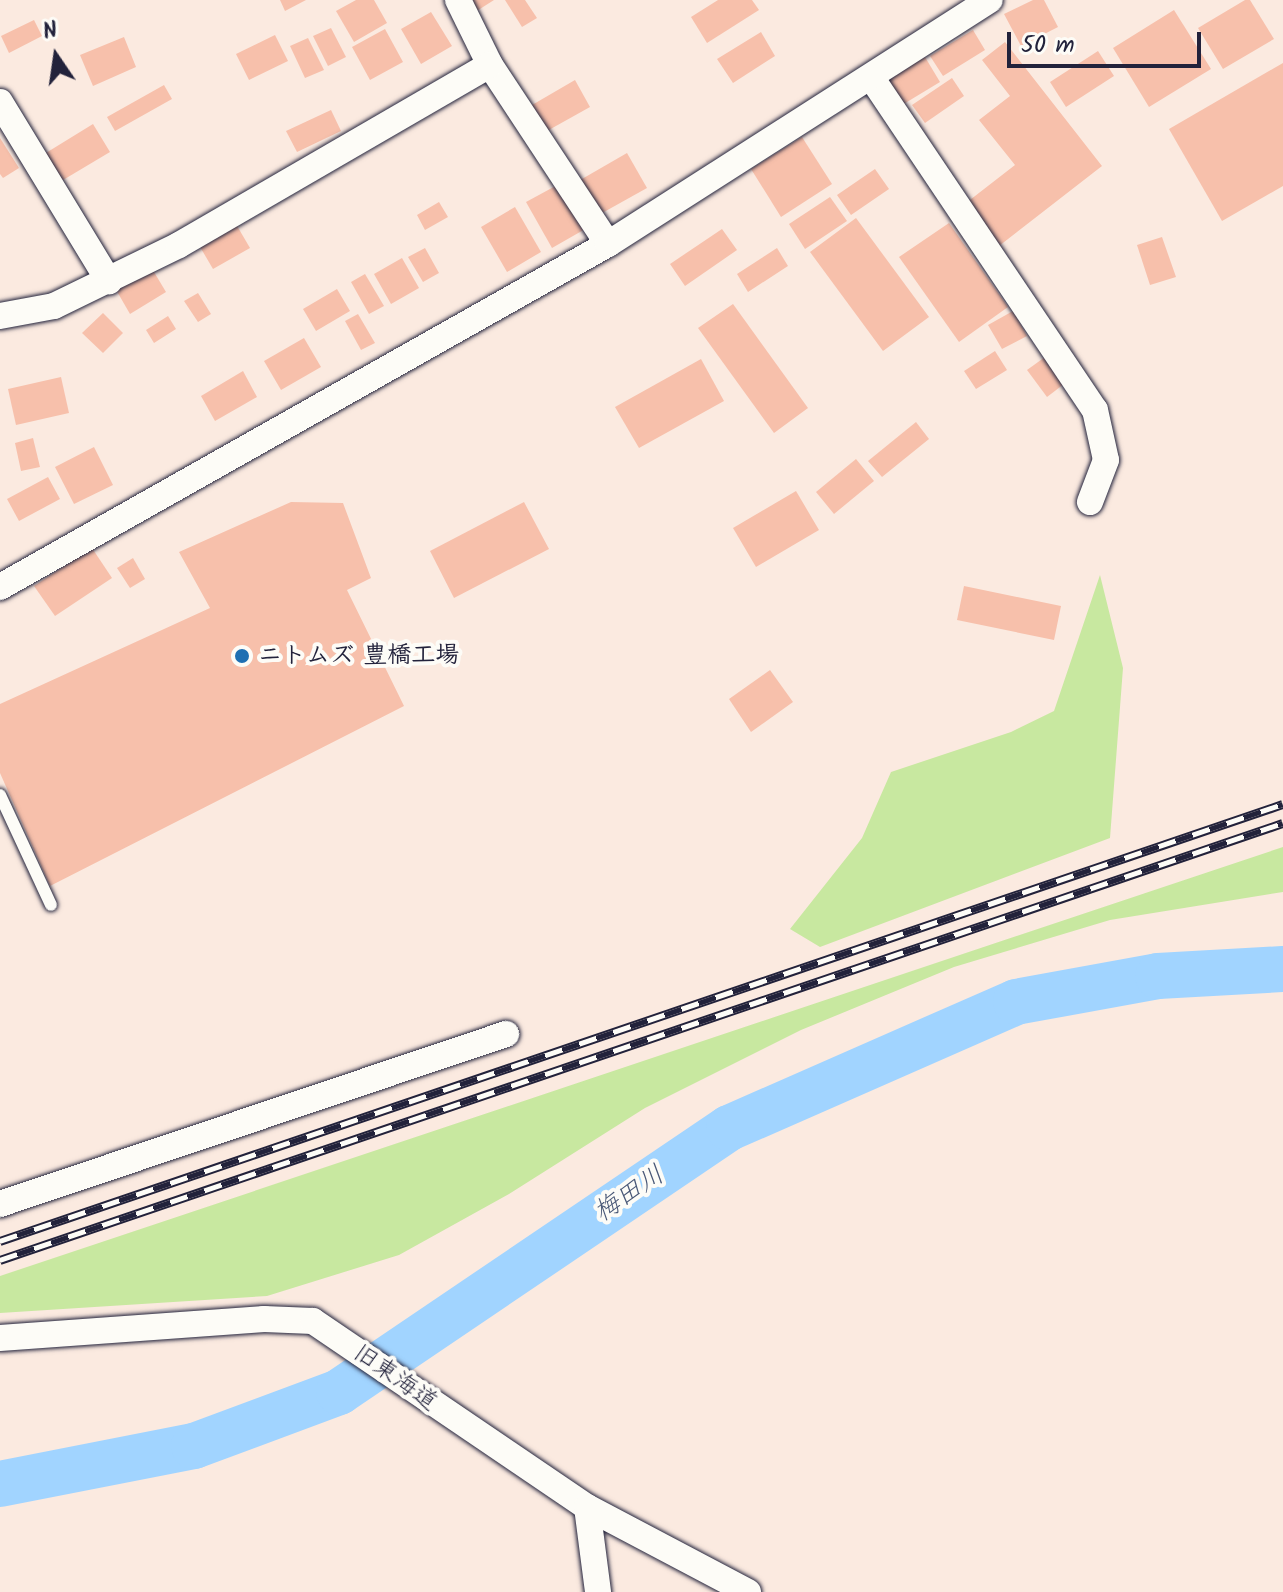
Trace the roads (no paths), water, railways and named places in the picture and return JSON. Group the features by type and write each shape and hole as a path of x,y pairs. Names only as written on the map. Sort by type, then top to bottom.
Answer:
{"street":[{"path":"458,0 490,65 608,244"},
{"path":"0,587 608,244 984,2"},
{"path":"0,316 54,306 109,281 490,65"},
{"path":"871,77 1095,410 1106,460 1090,502"},
{"path":"0,102 109,281"},
{"path":"0,1204 506,1034"},
{"name":"旧東海道","path":"0,1338 264,1319 313,1321 422,1398 587,1507 748,1592"},
{"path":"587,1507 598,1592"}],"lane":[{"path":"0,795 51,905"}],"waterway":[{"name":"梅田川","path":"0,1484 194,1446 339,1392 729,1128 1016,1002 1158,976 1283,969"}],"railway":[{"path":"0,1241 1283,804"},
{"path":"0,1260 1283,823"}],"place":[{"name":"ニトムズ 豊橋工場","path":"242,656"}]}
